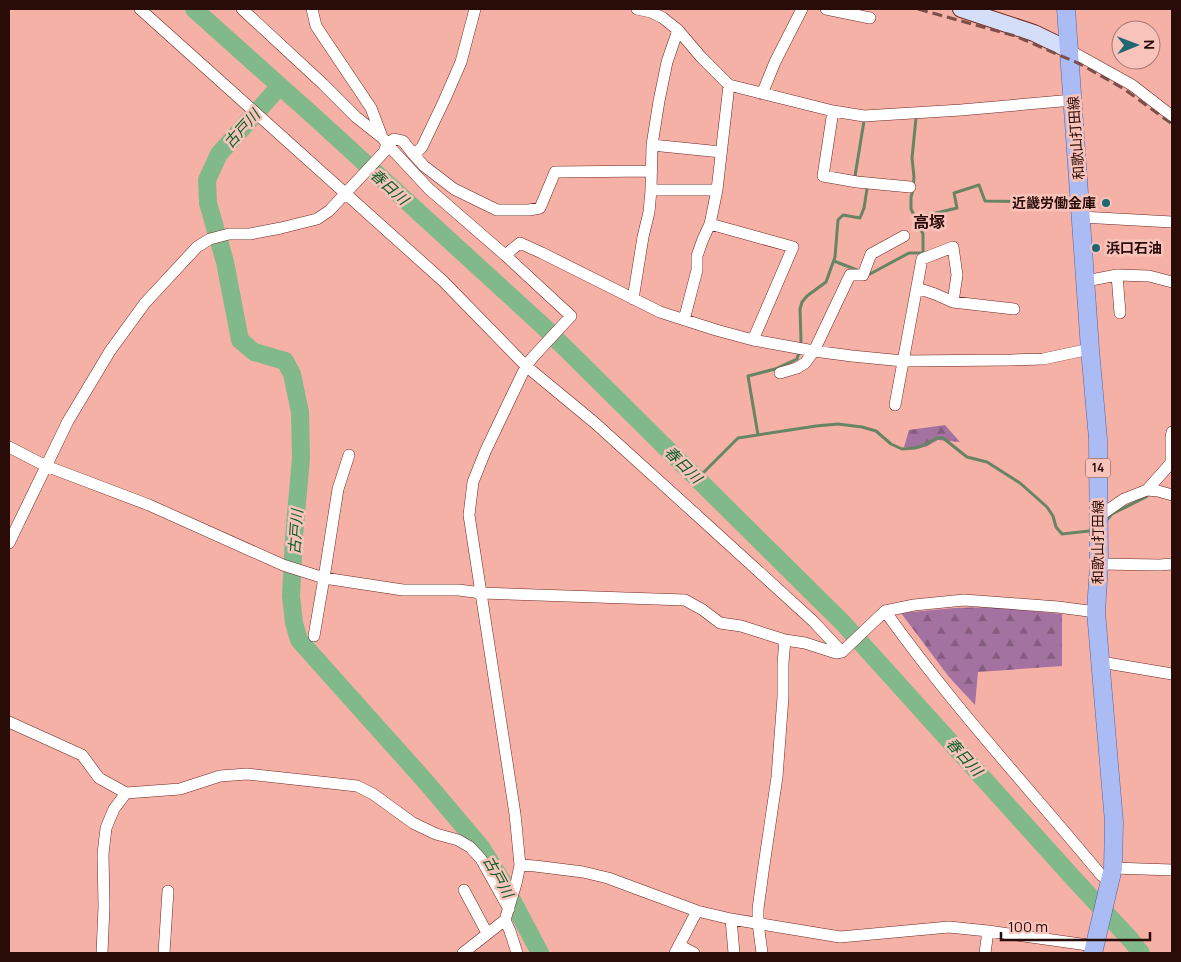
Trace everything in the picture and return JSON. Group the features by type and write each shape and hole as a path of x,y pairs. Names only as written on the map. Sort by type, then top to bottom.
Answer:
{"main road":[{"path":"960,9 1034,33 1069,50"},
{"name":"和歌山打田線","path":"1066,9 1098,439 1099,564 1096,612 1114,822 1111,879 1095,944"}],"street":[{"path":"140,9 320,170 348,190 443,281 526,366 595,423 846,649"},
{"path":"242,9 323,84 429,189 571,316 526,366 485,452 473,482 469,515 515,814 520,865 507,915 462,953"},
{"path":"312,9 316,26 371,108 384,144"},
{"path":"414,155 422,147 461,62 475,9"},
{"path":"637,9 663,18 678,30 701,57 730,85 833,111 864,116 1073,100"},
{"path":"762,94 775,62 802,9"},
{"path":"826,9 870,18"},
{"path":"633,299 652,190 652,145 659,101 667,62 678,30"},
{"path":"1069,50 1132,85 1172,116"},
{"path":"684,320 697,270 697,256 710,224 717,190 730,85"},
{"path":"833,111 824,176 857,182 910,186"},
{"path":"9,543 68,421 110,351 145,303 197,246 229,234 257,233 317,219 328,212 348,190 384,144 394,139 403,141 424,166 448,185 497,210 540,208 555,172 652,172"},
{"path":"652,145 721,152"},
{"path":"652,190 717,190"},
{"path":"1081,217 1172,222"},
{"path":"710,224 793,248 753,340"},
{"path":"780,374 805,363 814,351 850,275 863,275 871,254 904,236"},
{"path":"505,255 520,244 542,253 660,312 753,340 814,351 902,361 1043,359 1090,349"},
{"path":"895,405 922,259 953,247 958,275 953,302"},
{"path":"1086,281 1117,275 1149,276 1172,282"},
{"path":"1117,275 1120,313"},
{"path":"917,288 953,302 1014,309"},
{"path":"1152,491 1171,463 1172,432"},
{"path":"9,448 46,466 149,505 283,565 324,578 403,590 459,590 481,593 685,600 720,623 741,626 836,653 846,649 881,615 914,605 964,600 1058,606 1096,612"},
{"path":"314,636 338,489 349,455"},
{"path":"1098,517 1124,499 1152,491 1172,495"},
{"path":"1099,564 1172,564"},
{"path":"881,615 906,641 1101,875 1111,879 1172,870"},
{"path":"762,953 758,909 777,777 785,640"},
{"path":"1100,662 1172,674"},
{"path":"9,722 82,756 98,778 126,794 180,789 220,776 247,774 357,786 373,794 413,823 436,834 458,840 470,847 481,859 507,915 516,953"},
{"path":"102,953 104,907 102,854 106,828 114,809 126,794"},
{"path":"520,865 583,872 608,878 697,912 840,937 949,926 1095,944"},
{"path":"464,890 487,933"},
{"path":"164,953 168,891"},
{"path":"694,953 677,949 697,912"},
{"path":"731,919 734,953"},
{"path":"985,953 988,931"}],"green space":[{"path":"945,425 960,442 938,440 925,447 904,447 909,430"},
{"path":"993,607 1062,614 1062,666 978,672 975,705 949,677 901,613 954,608"}],"waterway":[{"name":"春日川","path":"194,9 543,326 843,623 1141,953"},
{"name":"古戸川","path":"279,87 219,154 207,180 208,203 225,262 240,340 254,352 285,361 292,374 300,412 301,458 291,596 294,623 299,640 426,782 481,847 502,881 540,953"},
{"path":"867,273 870,274 909,253 923,253 923,234 911,209 914,177 912,158 916,118"},
{"path":"858,179 855,176 864,121"},
{"path":"800,346 800,309 802,302 826,282 835,257 838,220 843,215 860,218 864,208 867,189 863,185"},
{"path":"915,218 957,208 954,193 979,185 985,201 1040,202"},
{"path":"834,261 857,270"},
{"path":"758,435 748,376 775,369 797,359 799,352"},
{"path":"697,479 738,438 838,424 862,427 876,431 891,444 902,449 915,448 937,438 943,438 967,457 987,462 1020,483 1047,507 1053,516 1056,527 1062,534 1089,531"},
{"path":"1106,521 1112,514 1149,494"}],"railway":[{"path":"918,9 1015,36 1080,64 1124,89 1172,124"}],"place":[{"name":"近畿労働金庫","path":"1106,203"},
{"name":"浜口石油","path":"1096,248"}],"district":[{"name":"高塚","path":"929,222"}]}
